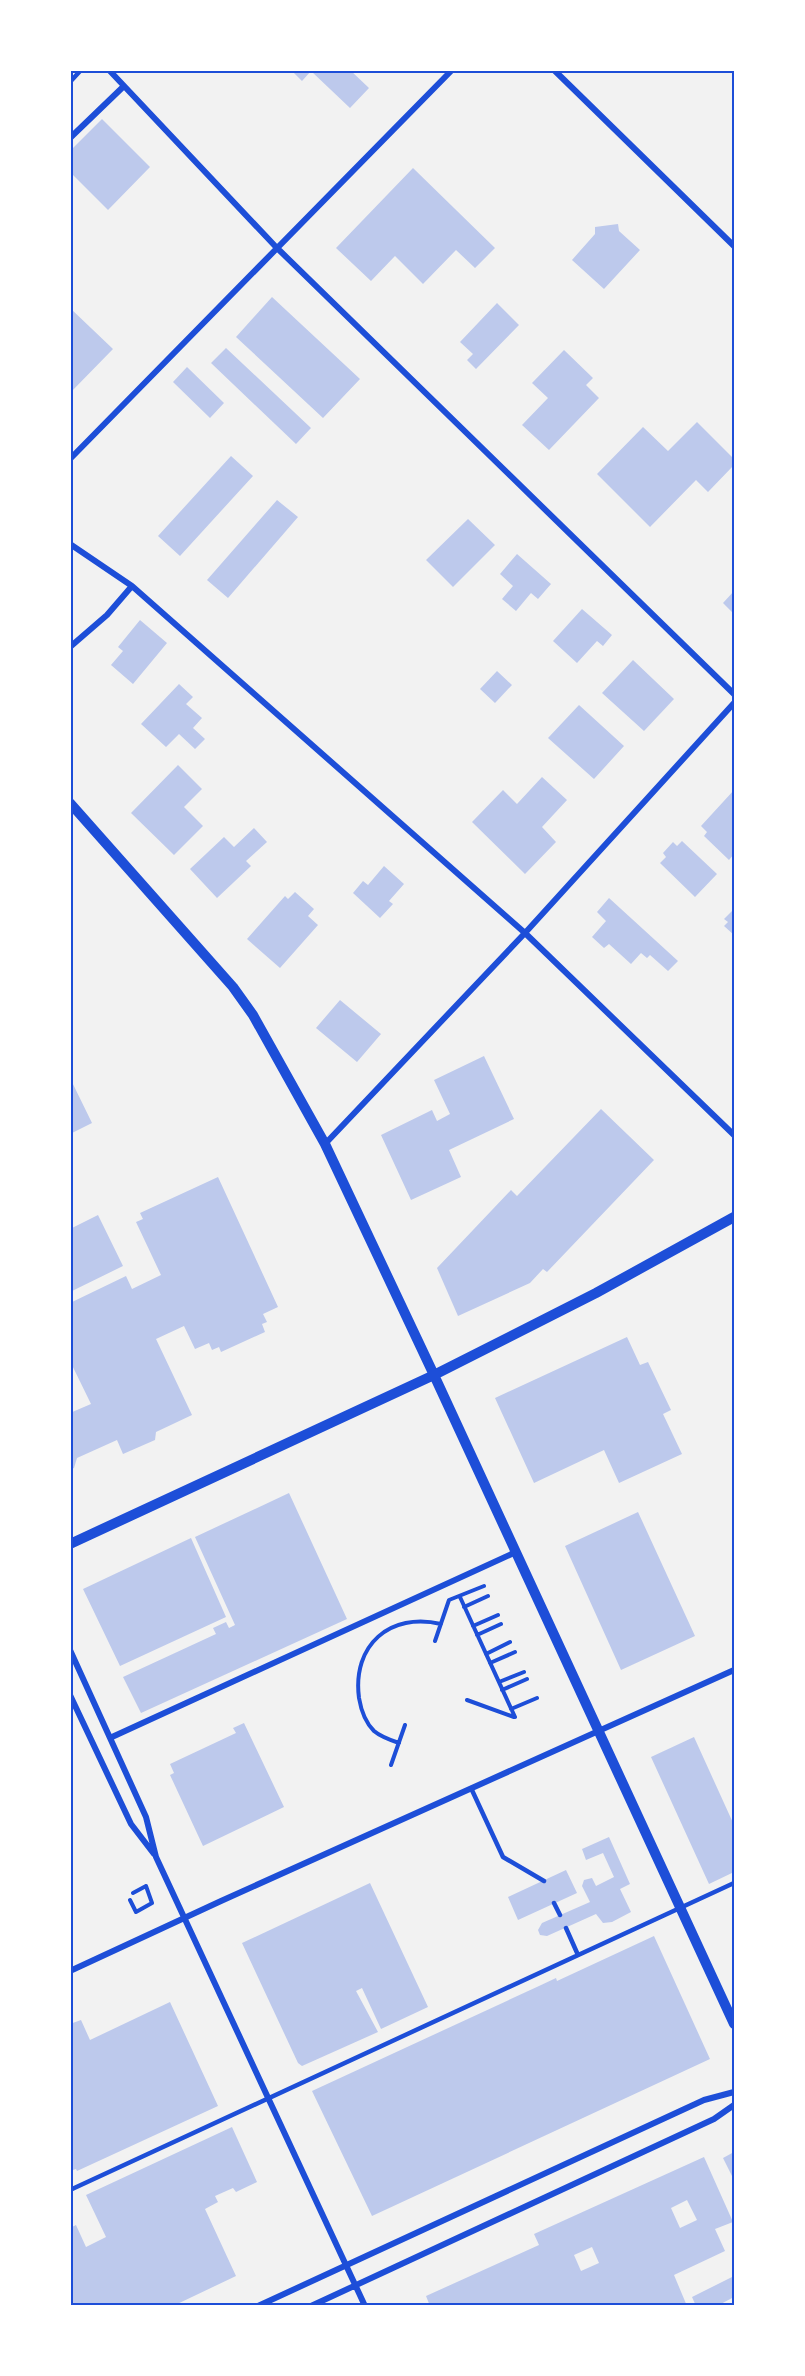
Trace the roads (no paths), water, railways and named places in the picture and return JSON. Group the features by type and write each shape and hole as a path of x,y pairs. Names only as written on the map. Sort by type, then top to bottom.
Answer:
{"street":[{"path":"108,70 276,247 735,694"},
{"path":"70,459 452,70"},
{"path":"554,70 735,246"},
{"path":"70,138 124,86"},
{"path":"70,544 132,586 525,933 735,1136"},
{"path":"70,647 107,615 132,586"},
{"path":"325,1144 525,933 735,703"},
{"path":"70,803 233,987 253,1015 325,1144 735,2024"},
{"path":"70,1544 434,1376 596,1293 735,1217"},
{"path":"112,1737 516,1552"},
{"path":"70,1650 112,1737 146,1818 156,1857 365,2306"},
{"path":"70,1971 184,1917 735,1670"},
{"path":"70,1695 131,1824 156,1857"},
{"path":"258,2306 704,2100 735,2092"},
{"path":"311,2306 714,2119 735,2105"}],"lane":[{"path":"70,82 81,70"},
{"path":"471,1788 503,1857 544,1881"},
{"path":"70,2190 735,1883"},
{"path":"554,1903 560,1915"},
{"path":"566,1928 578,1955"}]}
